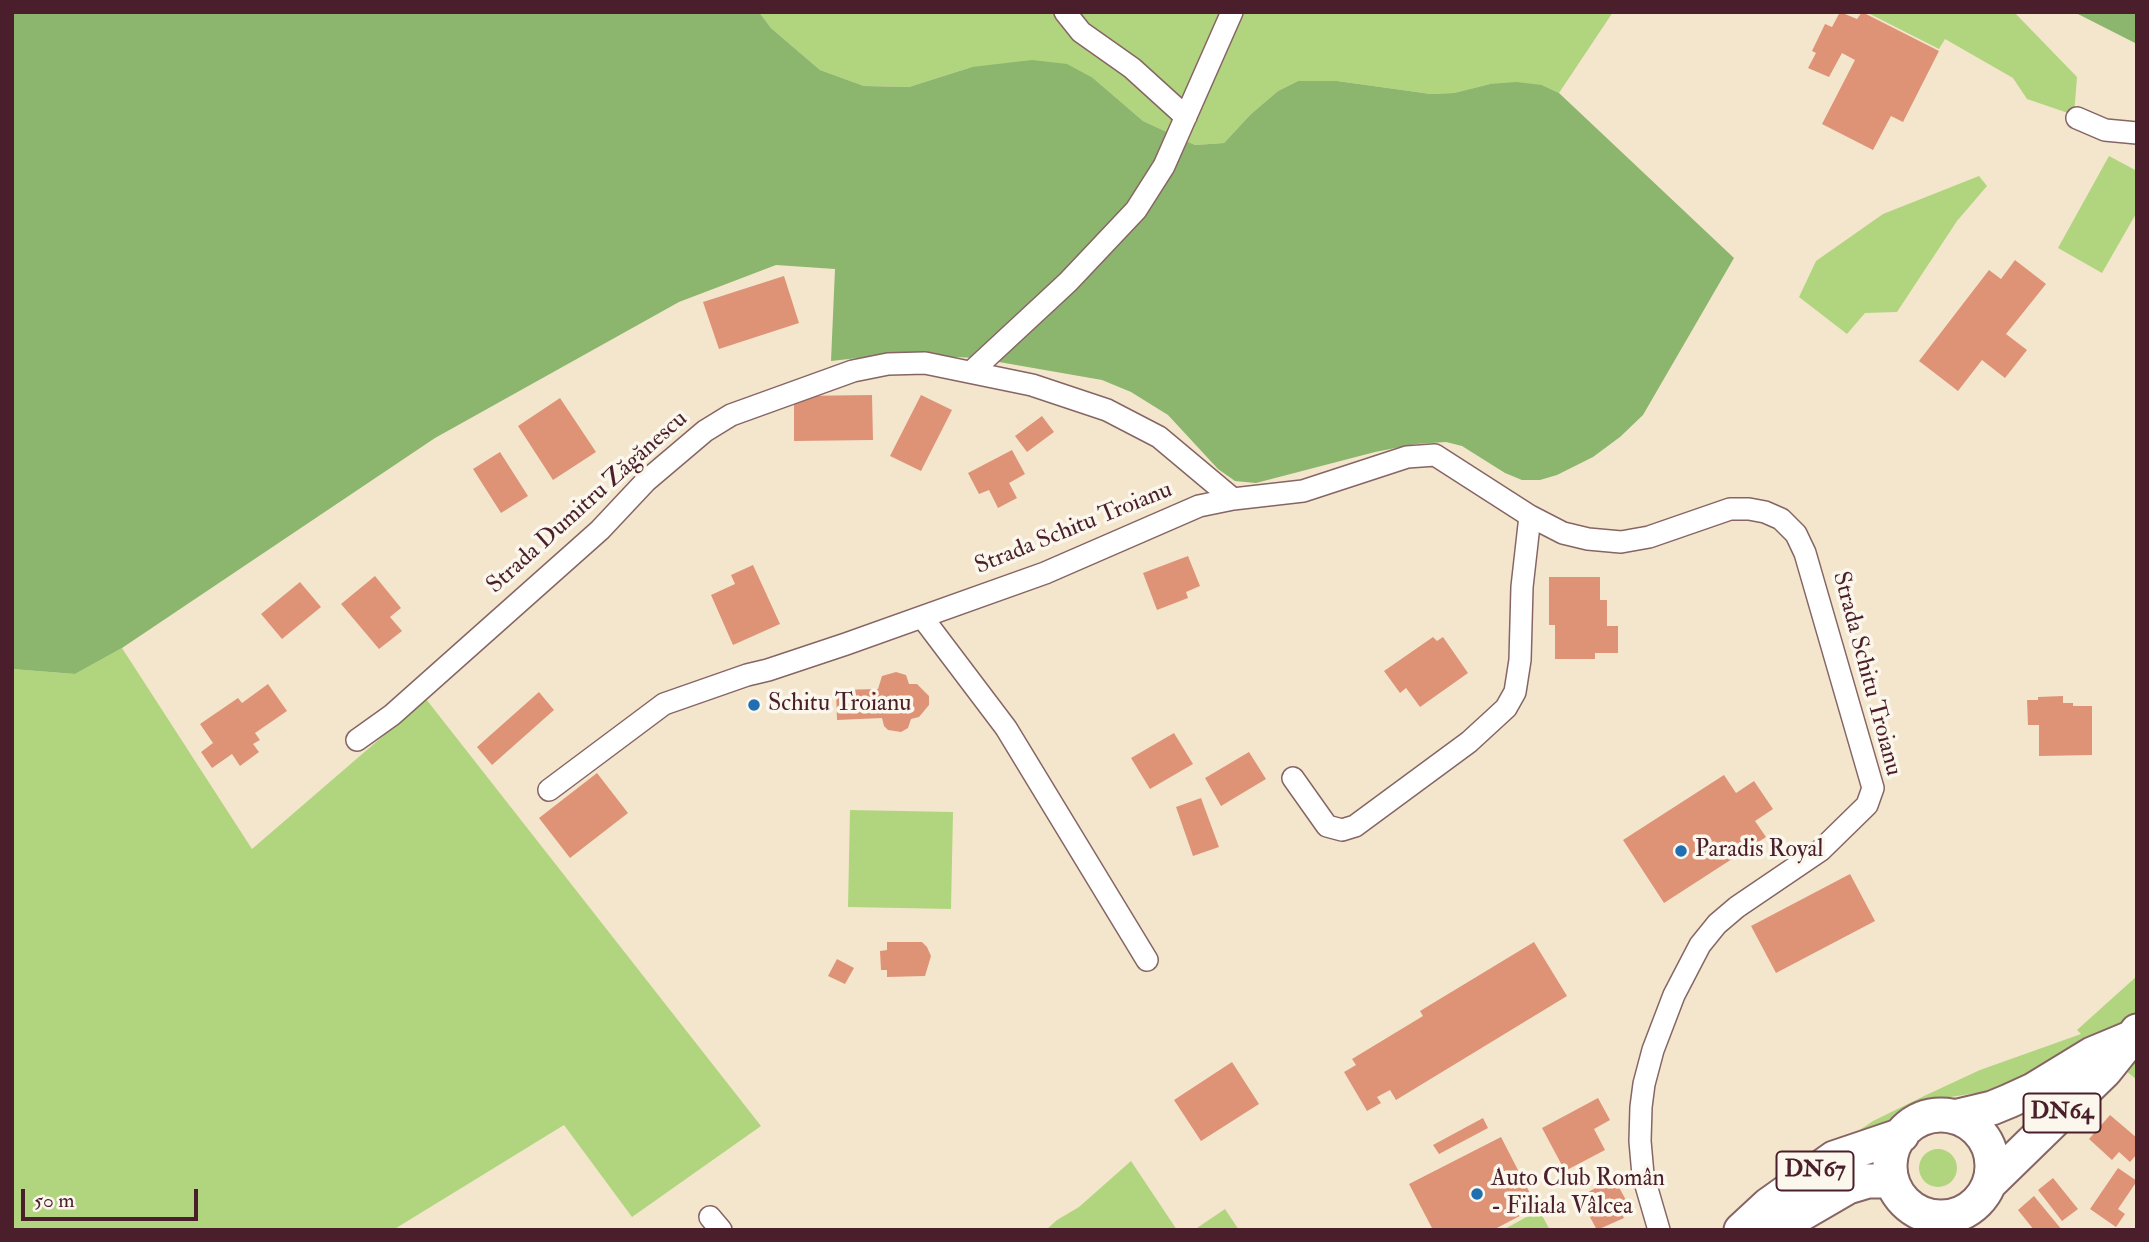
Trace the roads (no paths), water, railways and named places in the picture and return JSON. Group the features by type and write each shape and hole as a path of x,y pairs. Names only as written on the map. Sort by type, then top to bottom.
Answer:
{"main road":[{"name":"DN64","path":"1954,1117 1992,1108 2021,1095 2082,1059 2133,1034"},
{"name":"DN64","path":"1989,1184 2105,1071 2133,1034"},
{"path":"1937,1115 1954,1117 1970,1124 1982,1136 1990,1151 1992,1168 1989,1184 1980,1199 1961,1220 1951,1216 1935,1217 1919,1213 1900,1204 1890,1174 1891,1157 1896,1141 1902,1135 1920,1120 1937,1115"},
{"name":"DN67","path":"1741,1230 1769,1205 1834,1158 1902,1135"},
{"name":"DN67","path":"1774,1230 1848,1187 1868,1181 1900,1204"}],"street":[{"path":"1066,12 1081,32 1132,68 1186,117"},
{"path":"971,372 1068,282 1136,210 1164,166 1232,12"},
{"path":"2077,118 2105,130 2137,133"},
{"name":"Strada Dumitru Zăgănescu","path":"357,740 391,715 600,530 646,481 705,431 731,415 853,371 888,364 925,363 971,372"},
{"name":"Strada Schitu Troianu","path":"971,372 1032,385 1107,410 1136,423 1159,437 1233,499"},
{"name":"Strada Schitu Troianu","path":"549,790 664,704 1045,573 1199,506 1303,491 1407,457 1435,455 1530,516 1563,533 1587,539 1621,542 1649,537 1730,509 1765,512 1781,519 1796,534 1805,553 1873,788 1867,806 1842,832 1717,924 1700,945 1674,995 1653,1050 1641,1107 1643,1175 1659,1230"},
{"path":"1293,778 1327,826 1342,830 1354,826 1469,741 1506,708 1514,692 1520,660 1522,587 1530,516"},
{"path":"929,614 1006,729 1147,960"}],"place":[{"name":"Schitu Troianu","path":"754,705"},
{"name":"Paradis Royal","path":"1681,851"},
{"name":"Auto Club Român - Filiala Vâlcea","path":"1477,1194"}]}
